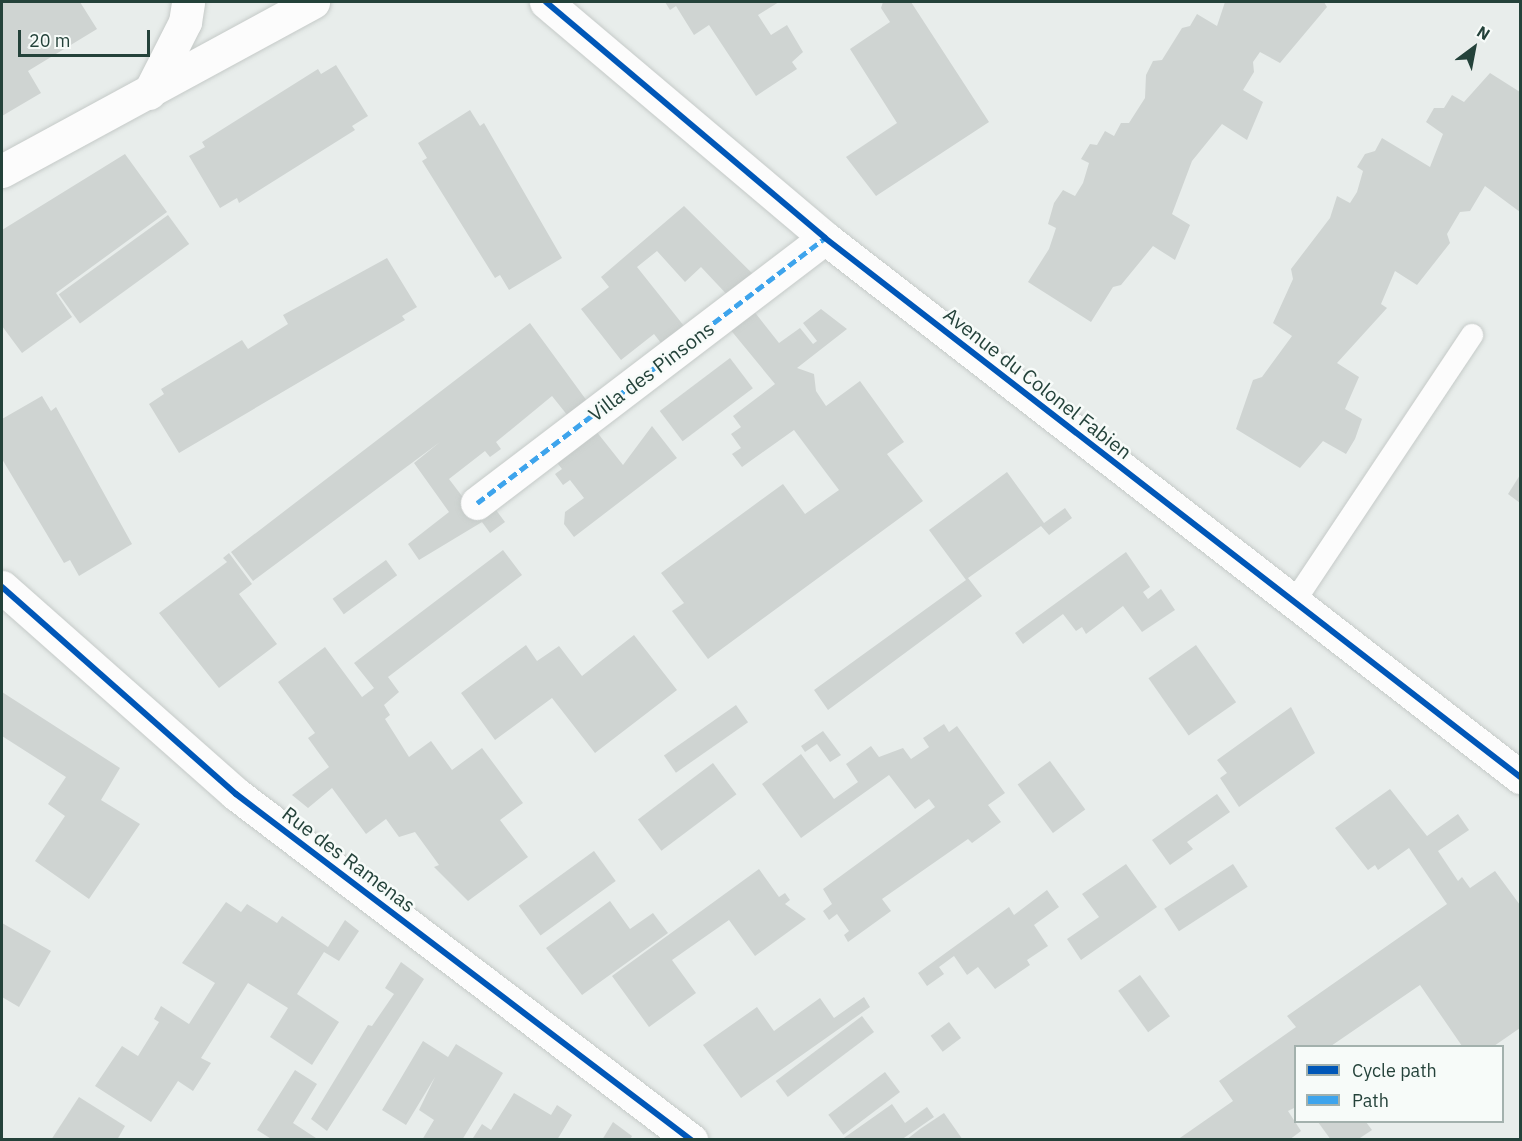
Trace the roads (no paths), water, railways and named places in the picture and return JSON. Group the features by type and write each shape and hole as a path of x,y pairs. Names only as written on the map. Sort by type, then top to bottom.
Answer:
{"street":[{"path":"149,93 185,22 188,2"},
{"path":"2,171 313,2"},
{"name":"Avenue du Colonel Fabien","path":"546,2 825,238 1521,777"},
{"name":"Villa des Pinsons","path":"477,503 825,238"},
{"name":"Rue des Ramenas","path":"2,587 236,794 691,1140"}],"lane":[{"path":"1294,602 1472,335"}]}
